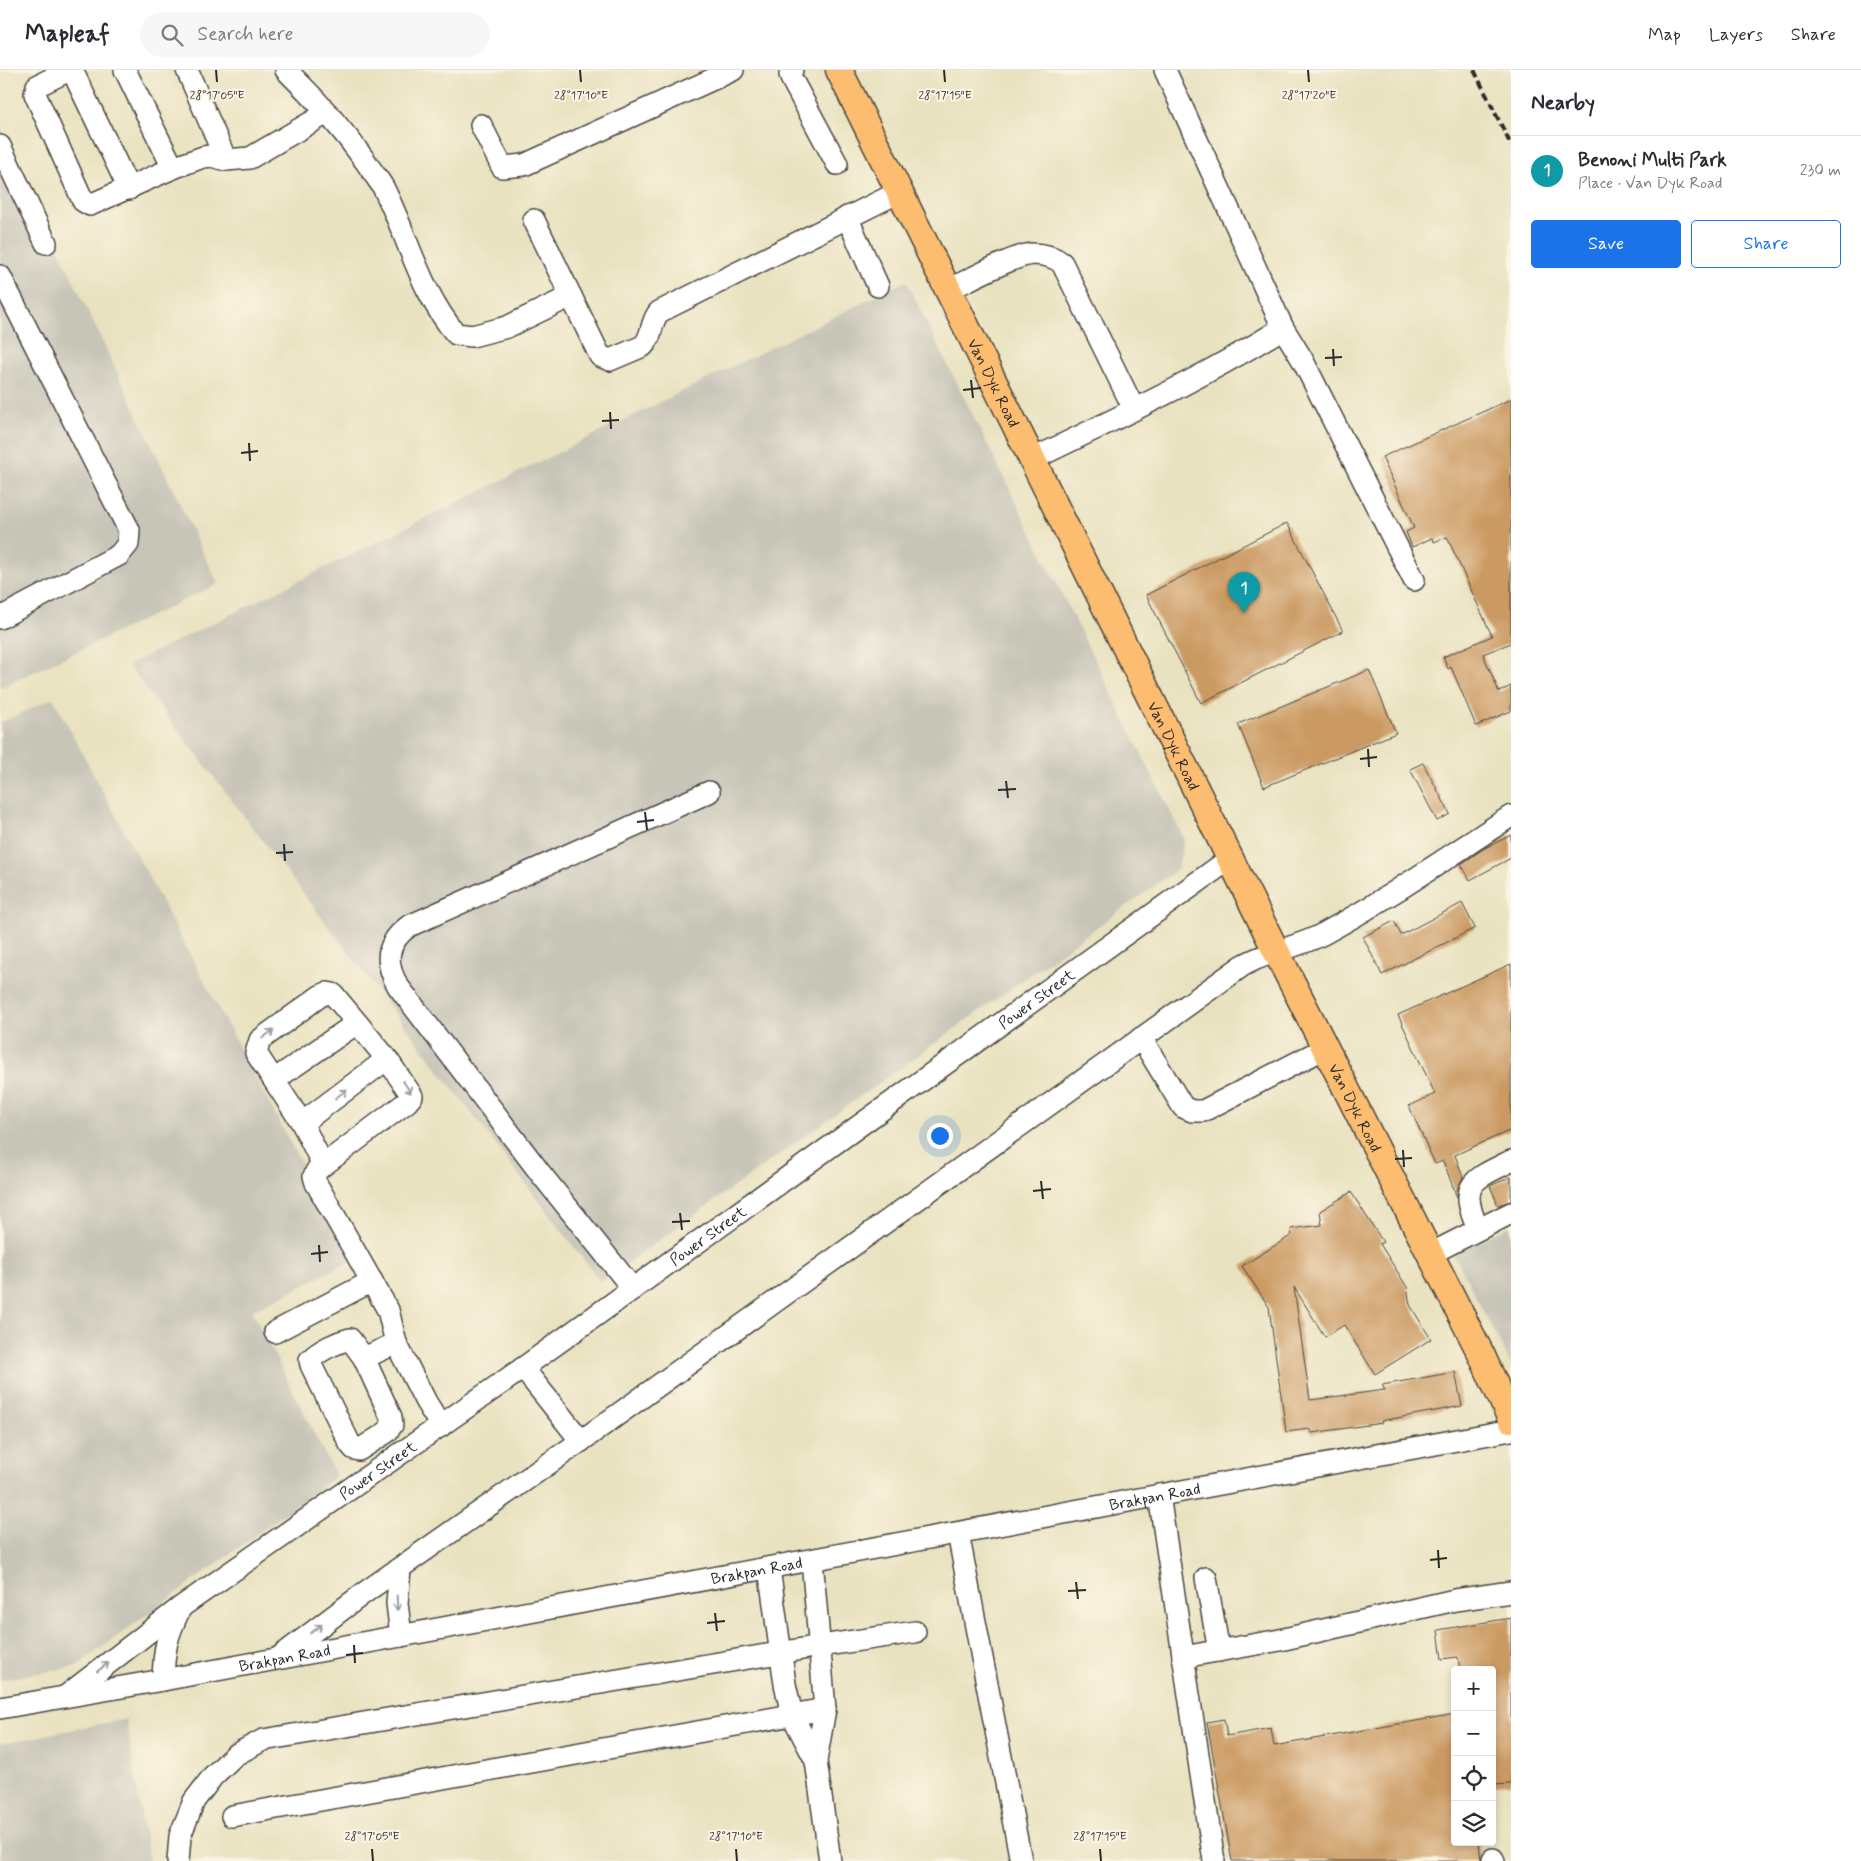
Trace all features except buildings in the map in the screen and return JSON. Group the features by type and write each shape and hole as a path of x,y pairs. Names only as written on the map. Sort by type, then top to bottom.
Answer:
{"main road":[{"name":"Van Dyk Road","path":"839,70 1325,1048 1508,1402"}],"street":[{"path":"129,189 70,70 37,86 35,94 83,201 90,205 129,189 173,168 203,157 211,156 226,160 250,158 327,113"},
{"path":"125,70 173,168"},
{"path":"187,70 226,160"},
{"path":"286,70 346,134 382,186 429,294 446,323 456,334 472,336 507,327 571,296"},
{"path":"481,125 502,166 524,165 733,70"},
{"path":"792,70 791,78 837,164"},
{"path":"1165,70 1283,328 1302,359 1414,580"},
{"path":"0,146 46,243"},
{"path":"534,220 600,356 610,360 647,343 655,318 659,312 899,192"},
{"path":"847,217 878,286"},
{"path":"948,290 1026,255 1041,254 1055,258 1062,263 1134,409"},
{"path":"0,276 129,530 128,544 120,555 0,618"},
{"path":"1033,459 1134,409 1254,346 1283,328"},
{"path":"633,1289 540,1174 398,986 388,962 390,950 401,932 409,926 709,792"},
{"path":"277,1659 364,1593 582,1440 1242,966 1263,955 1277,952 1321,935 1511,816"},
{"name":"Power Street","path":"65,1697 181,1607 524,1368 1231,858"},
{"path":"323,1165 302,1123 256,1053 260,1040 326,993 333,994 387,1060 411,1092 411,1098 323,1165 314,1176 316,1183 388,1310 396,1343 426,1402 441,1426"},
{"path":"274,1080 357,1023"},
{"path":"1141,1038 1183,1107 1192,1111 1203,1111 1325,1048"},
{"path":"302,1123 387,1060"},
{"path":"1478,1229 1468,1201 1469,1192 1473,1184 1480,1177 1511,1161"},
{"path":"1430,1254 1511,1213"},
{"path":"276,1332 372,1281"},
{"path":"350,1339 364,1358 391,1417 392,1425 387,1432 359,1450 354,1449 350,1444 310,1360 315,1355 342,1341 350,1339"},
{"path":"364,1358 396,1343"},
{"path":"524,1368 582,1440"},
{"name":"Brakpan Road","path":"0,1708 163,1680 1511,1430"},
{"path":"1159,1495 1214,1861"},
{"path":"958,1532 1021,1861"},
{"path":"812,1560 825,1709 816,1761 830,1861"},
{"path":"769,1568 792,1715 816,1761"},
{"path":"400,1569 397,1603 401,1636"},
{"path":"1206,1578 1219,1651"},
{"path":"1183,1657 1280,1640 1455,1600 1511,1592"},
{"path":"163,1680 164,1656 169,1631 181,1607"},
{"path":"178,1861 180,1836 194,1801 213,1776 235,1754 263,1740 820,1646 915,1632"},
{"path":"232,1816 825,1709"}],"shaded area":[{"path":"0,126 218,584 0,688"},
{"path":"906,281 1184,839 1178,869 601,1282 128,665"},
{"path":"53,698 353,1260 252,1311 336,1476 77,1666 0,1680 0,723"},
{"path":"1511,1225 1511,1365 1454,1254"},
{"path":"126,1719 149,1861 0,1861 0,1744"}],"railway":[{"path":"1474,70 1511,145"}],"place":[{"name":"Benoni Multi Park","path":"1244,613"}]}
